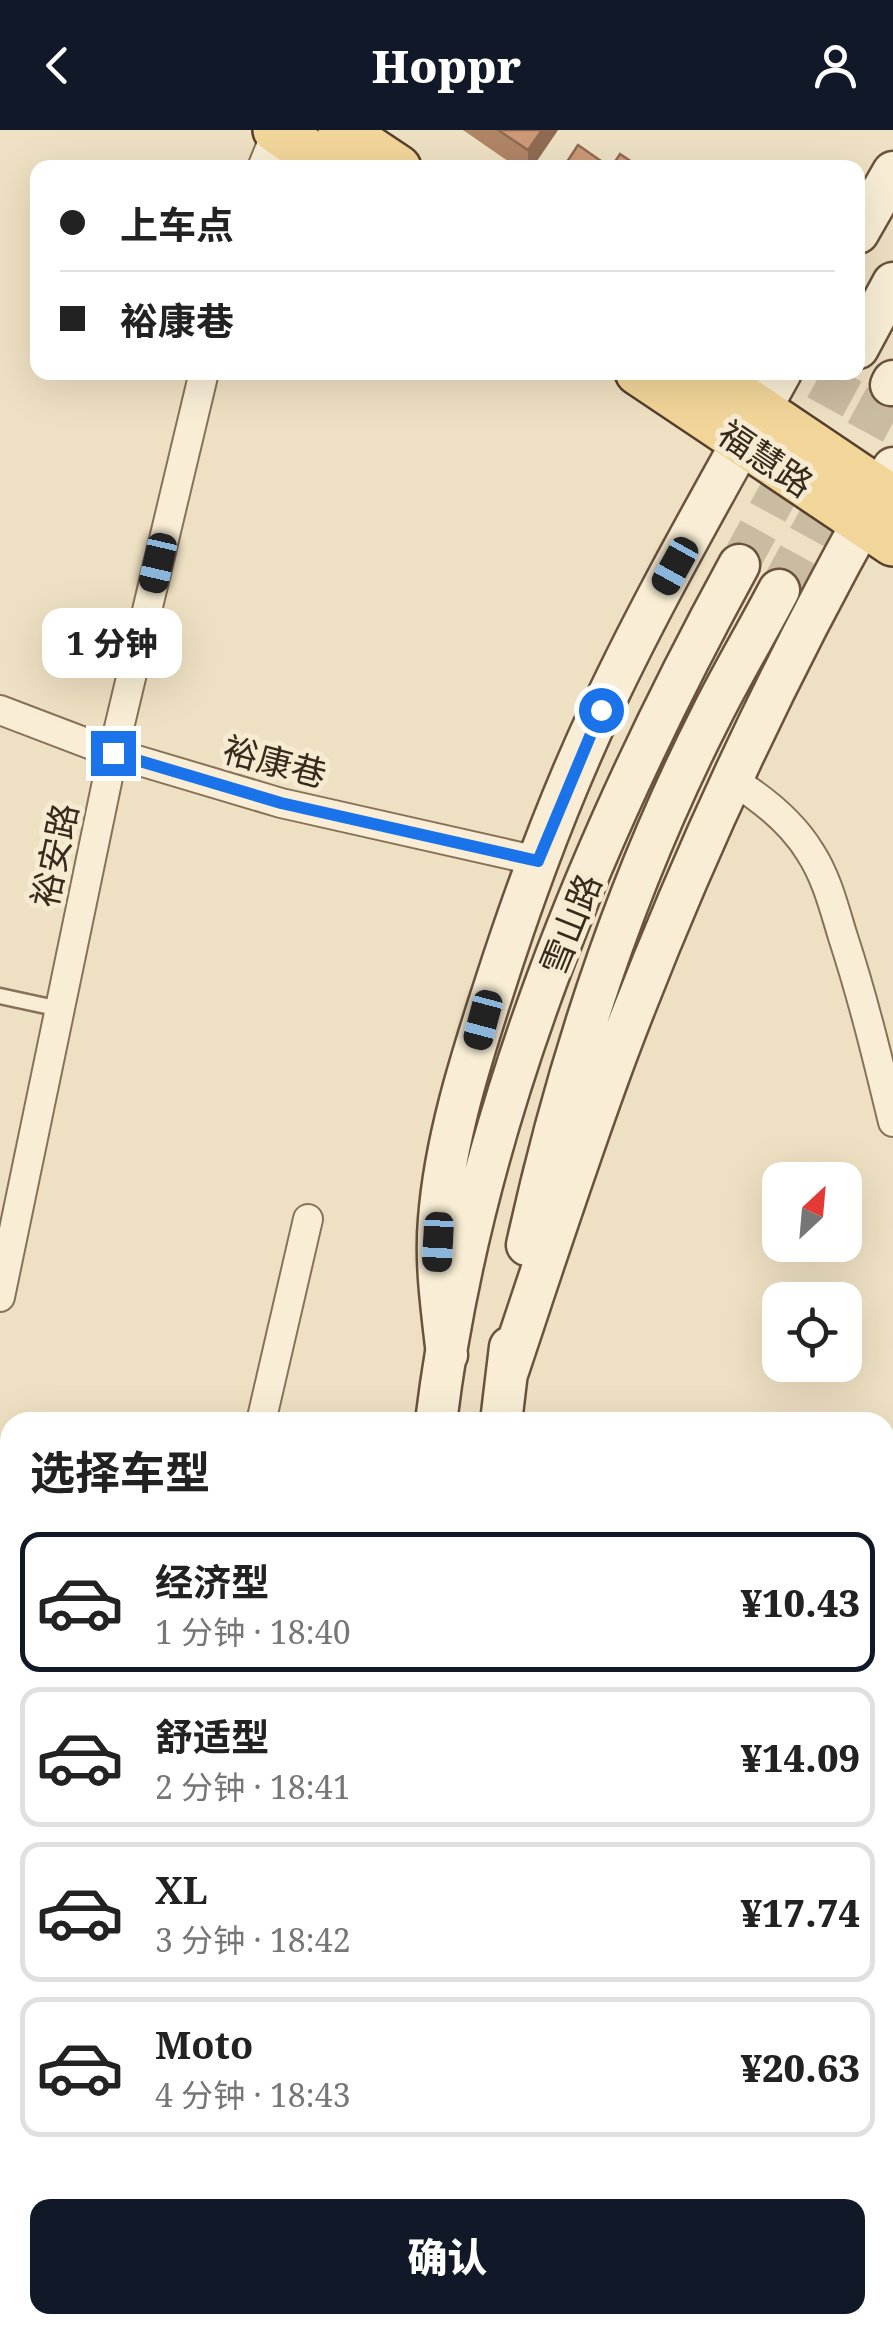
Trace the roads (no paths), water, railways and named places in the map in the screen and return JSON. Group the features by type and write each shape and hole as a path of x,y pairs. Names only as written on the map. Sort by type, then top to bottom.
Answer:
{"main road":[{"path":"276,130 320,160"},
{"path":"341,130 386,160"},
{"path":"865,221 893,172"},
{"path":"865,335 893,283"},
{"name":"福慧路","path":"665,380 761,408"},
{"name":"福慧路","path":"717,380 761,408 884,505"},
{"path":"447,1356 437,1264 444,1178 483,1020 538,861 601,710 761,408"},
{"path":"507,1374 618,1052 664,936 796,647 884,505"},
{"name":"雪山路","path":"438,1412 468,1244 508,1090 544,990 622,801 706,624 739,565"},
{"name":"雪山路","path":"502,1412 540,1183 581,1036 668,808 710,718 780,590"}],"street":[{"path":"265,160 276,130"},
{"name":"裕安路","path":"0,1297 113,753 202,380"},
{"name":"裕康巷","path":"0,710 113,753 281,803 538,861"},
{"path":"732,780 790,826 823,874 866,1007 893,1122"},
{"path":"262,1412 308,1219"}],"lane":[{"path":"0,996 60,1008"}],"tunnel":[{"path":"739,565 840,380"},
{"path":"779,590 891,385"}]}
